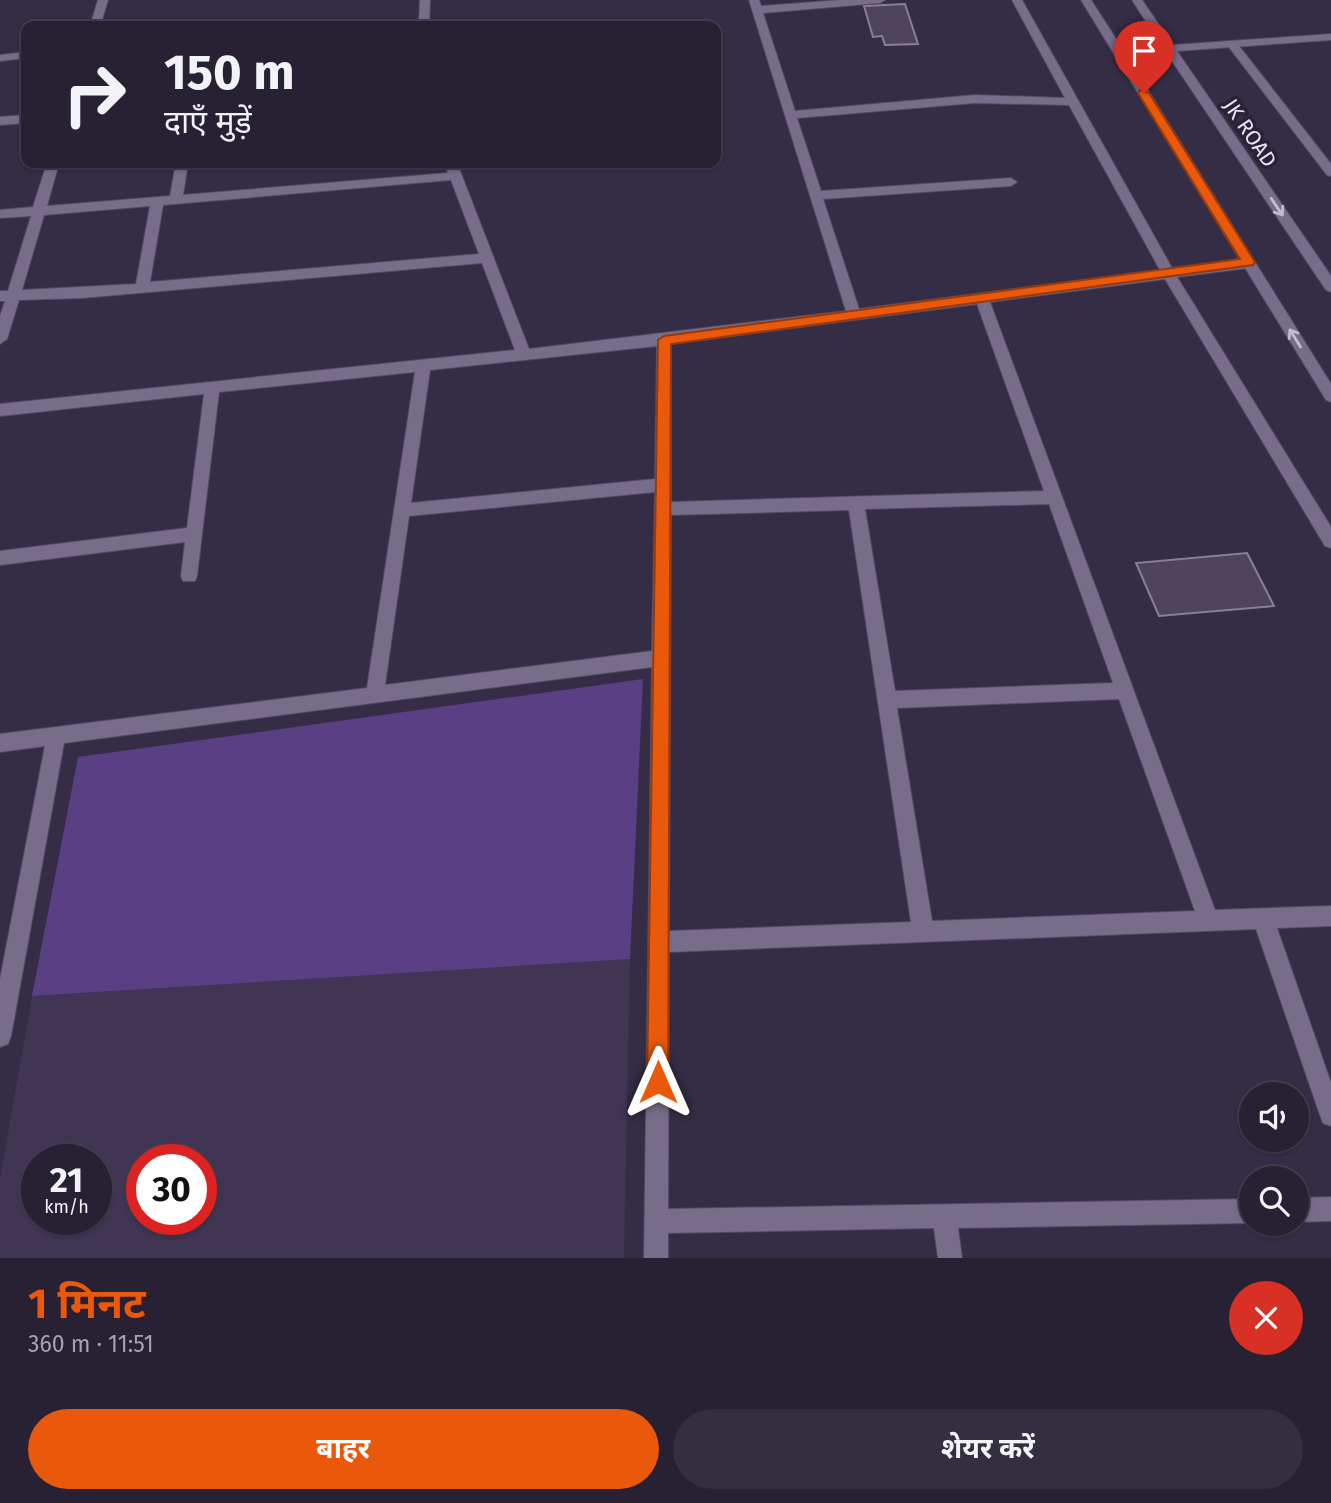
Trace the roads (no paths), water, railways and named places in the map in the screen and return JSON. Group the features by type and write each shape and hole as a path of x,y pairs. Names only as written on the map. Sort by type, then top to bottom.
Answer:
{"street":[{"path":"97,21 103,0"},
{"path":"424,21 425,0"},
{"path":"854,315 756,5 880,0"},
{"path":"1017,0 1168,273 1331,541"},
{"path":"1086,0 1331,396"},
{"name":"JK ROAD","path":"1137,0 1331,287"},
{"path":"1118,52 1331,37"},
{"path":"1232,44 1331,172"},
{"path":"0,58 21,56"},
{"path":"791,116 975,99 1073,102"},
{"path":"0,121 21,119"},
{"path":"0,339 7,296 39,211 52,168"},
{"path":"176,200 181,168"},
{"path":"0,214 176,200 453,169 524,355"},
{"path":"816,195 1011,182"},
{"path":"142,287 157,201"},
{"path":"7,296 487,258"},
{"path":"0,410 664,340 1248,262"},
{"path":"982,298 1209,921"},
{"path":"656,1258 664,340"},
{"path":"375,695 423,366"},
{"path":"189,576 212,388"},
{"path":"402,510 663,485"},
{"path":"663,509 1055,497"},
{"path":"856,503 923,932"},
{"path":"0,558 194,534"},
{"path":"0,743 662,658"},
{"path":"887,700 1125,691"},
{"path":"0,1036 7,963 56,735"},
{"path":"659,942 1331,916"},
{"path":"1263,919 1331,1115"},
{"path":"1309,1210 1331,1209"},
{"path":"657,1221 1239,1210"},
{"path":"944,1216 950,1258"}]}
